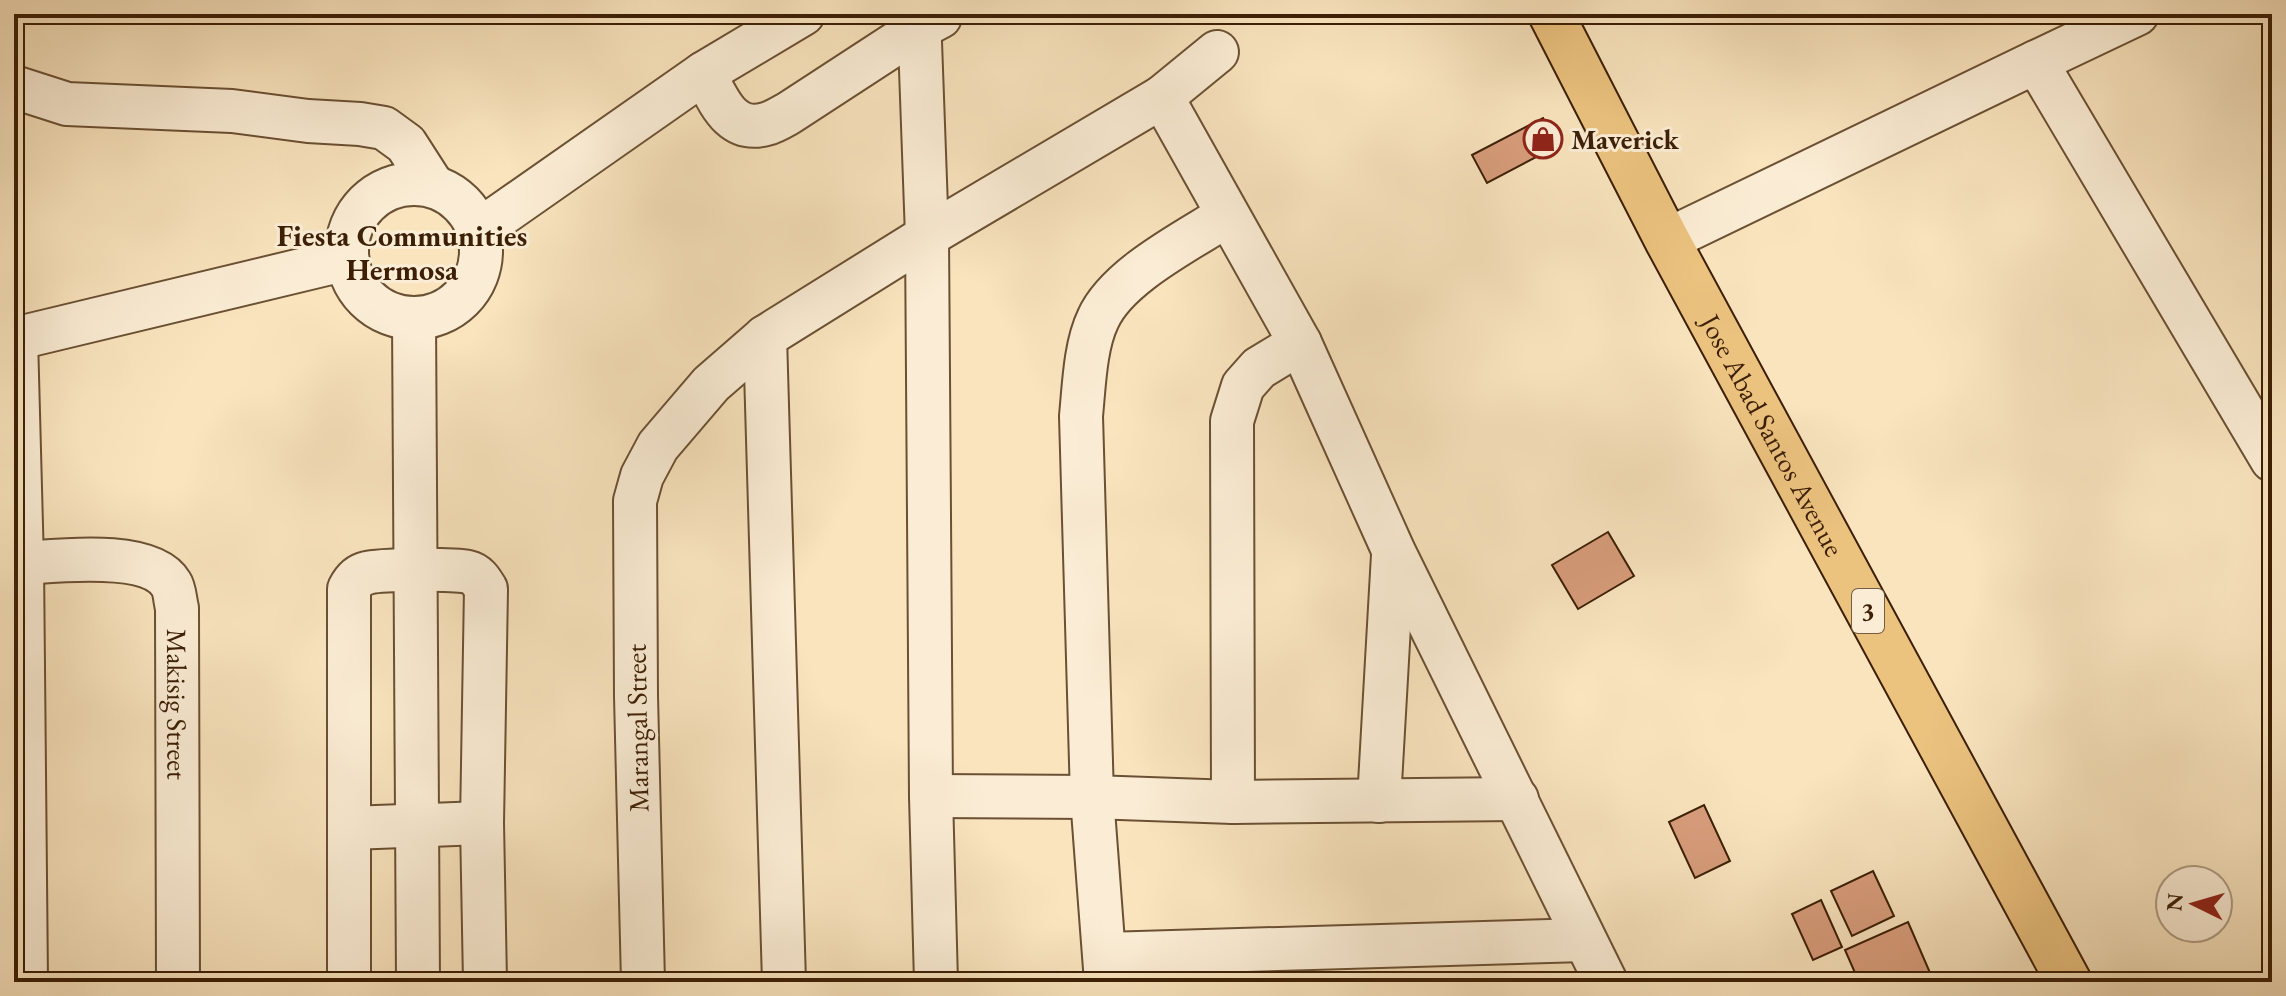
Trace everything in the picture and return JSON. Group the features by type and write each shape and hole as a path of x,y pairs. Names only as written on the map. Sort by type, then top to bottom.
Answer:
{"highway":[{"name":"Jose Abad Santos Avenue","path":"1551,14 1667,240 2069,982"}],"street":[{"path":"478,231 704,73 803,14"},
{"path":"1667,240 2137,14"},
{"path":"704,73 728,116 739,123 766,124 789,113 929,18"},
{"path":"929,18 927,236 931,796 936,982"},
{"name":"Marangal Street","path":"643,982 635,501 642,476 658,446 711,384 765,337 927,236 1162,97 1217,52"},
{"path":"2036,62 2272,460"},
{"path":"14,87 67,104 232,111 384,128 406,144 433,186"},
{"path":"1162,97 1226,216 1300,343 1394,552 1606,982"},
{"path":"410,183 433,186 453,195 469,211 478,231 481,252 477,272 468,291 453,306 435,315 414,318 395,315 377,307 363,295 352,278 347,259 348,238 356,217 370,200 389,188 410,183"},
{"path":"1226,216 1144,268 1110,299 1097,320 1084,378 1081,416 1092,797 1106,968 1584,940"},
{"path":"26,982 15,339 347,259"},
{"path":"414,318 418,982"},
{"path":"765,337 784,982"},
{"path":"1233,802 1232,421 1243,386 1259,368 1300,343"},
{"path":"1379,801 1394,552"},
{"name":"Makisig Street","path":"18,565 97,559 137,563 160,573 171,585 177,608 178,982"},
{"path":"349,982 349,589 355,579 367,573 417,570 470,572 479,578 486,589 482,823 485,982"},
{"path":"931,796 1233,802 1517,799"},
{"path":"350,828 482,823"}],"building":[{"path":"1543,118 1557,146 1487,183 1472,155"},
{"path":"1608,532 1634,576 1578,609 1552,565"},
{"path":"1704,805 1730,861 1695,878 1669,822"},
{"path":"1873,871 1894,916 1852,936 1831,891"},
{"path":"1821,900 1842,947 1813,960 1792,914"},
{"path":"1908,922 1931,975 1915,982 1859,982 1845,950"}],"place":[{"name":"Maverick","path":"1543,139"}],"district":[{"name":"Fiesta Communities Hermosa","path":"402,252"}]}
